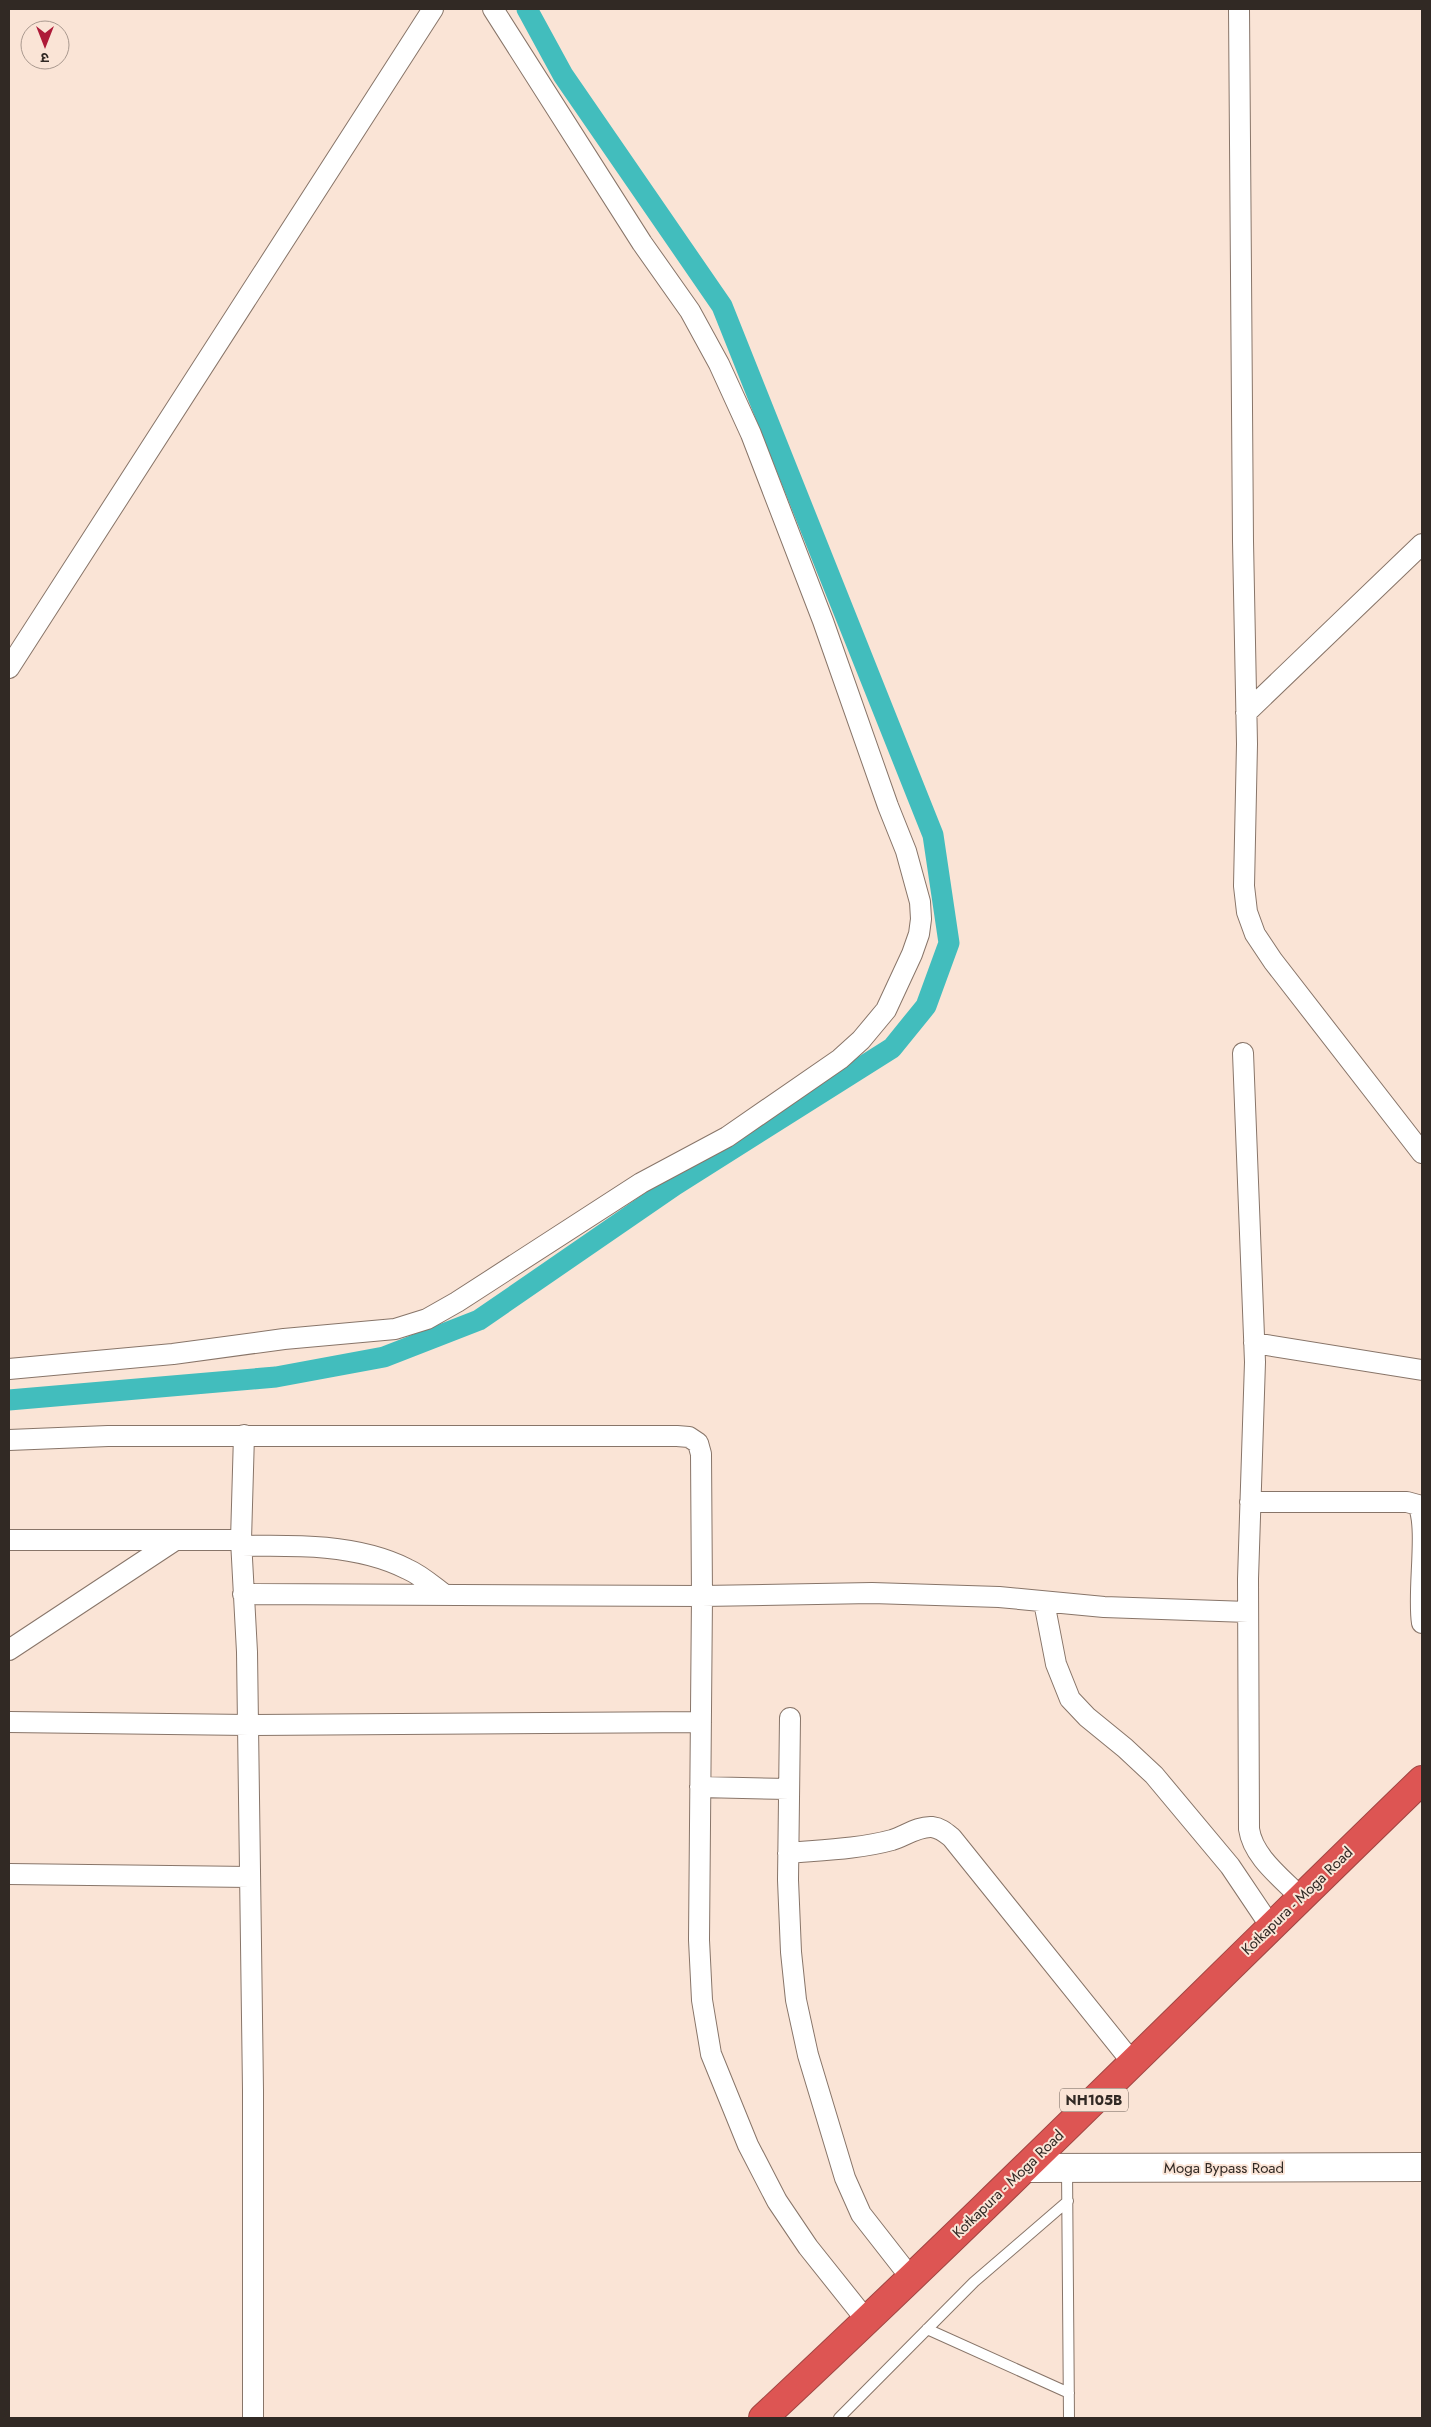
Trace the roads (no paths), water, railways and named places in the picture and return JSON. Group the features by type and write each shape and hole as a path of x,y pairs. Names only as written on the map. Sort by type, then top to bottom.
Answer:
{"highway":[{"name":"Kotkapura - Moga Road","path":"763,2418 1026,2168 1132,2062 1422,1780"}],"street":[{"path":"9,668 433,9"},
{"path":"9,1368 173,1354 284,1339 396,1329 427,1319 457,1302 641,1183 727,1137 840,1059 861,1040 886,1010 919,934 920,902 906,851 751,434 719,364 690,311 642,243 493,9"},
{"path":"1239,9 1246,713 1244,886 1247,912 1255,934 1273,960 1422,1153"},
{"path":"1246,713 1422,544"},
{"path":"1243,1053 1254,1343 1248,1612 1251,1840 1256,1850 1301,1898"},
{"path":"1254,1343 1422,1370"},
{"path":"9,1440 108,1436 244,1435 689,1437 698,1443 701,1454 702,1596 699,1950 702,2000 711,2054 748,2145 777,2201 808,2246 866,2320"},
{"path":"244,1435 241,1543 248,1725 254,2090 253,2418"},
{"path":"1250,1502 1407,1502 1418,1504 1422,1522 1420,1584 1422,1623"},
{"path":"9,1540 174,1541 321,1546 366,1556 408,1569 445,1595"},
{"path":"9,1650 174,1541"},
{"path":"243,1594 702,1596 872,1593 999,1597 1104,1608 1248,1612"},
{"path":"1044,1602 1056,1664 1070,1699 1087,1717 1154,1775 1230,1866 1271,1927"},
{"path":"790,1718 788,1853 791,1952 796,2000 821,2100 845,2178 861,2214 911,2278"},
{"path":"9,1722 248,1725 701,1722"},
{"path":"700,1787 789,1789"},
{"path":"788,1853 859,1846 892,1840 921,1828 932,1827 942,1830 952,1838 1132,2062"},
{"path":"9,1874 250,1877"},
{"name":"Moga Bypass Road","path":"1026,2168 1422,2167"}],"lane":[{"path":"1067,2168 1069,2418"},
{"path":"839,2418 974,2282 1068,2201"},
{"path":"927,2329 1069,2393"}],"waterway":[{"path":"9,1400 276,1377 384,1357 479,1320 675,1185 892,1048 926,1006 949,943 933,835 722,306 563,75 527,9"}]}
